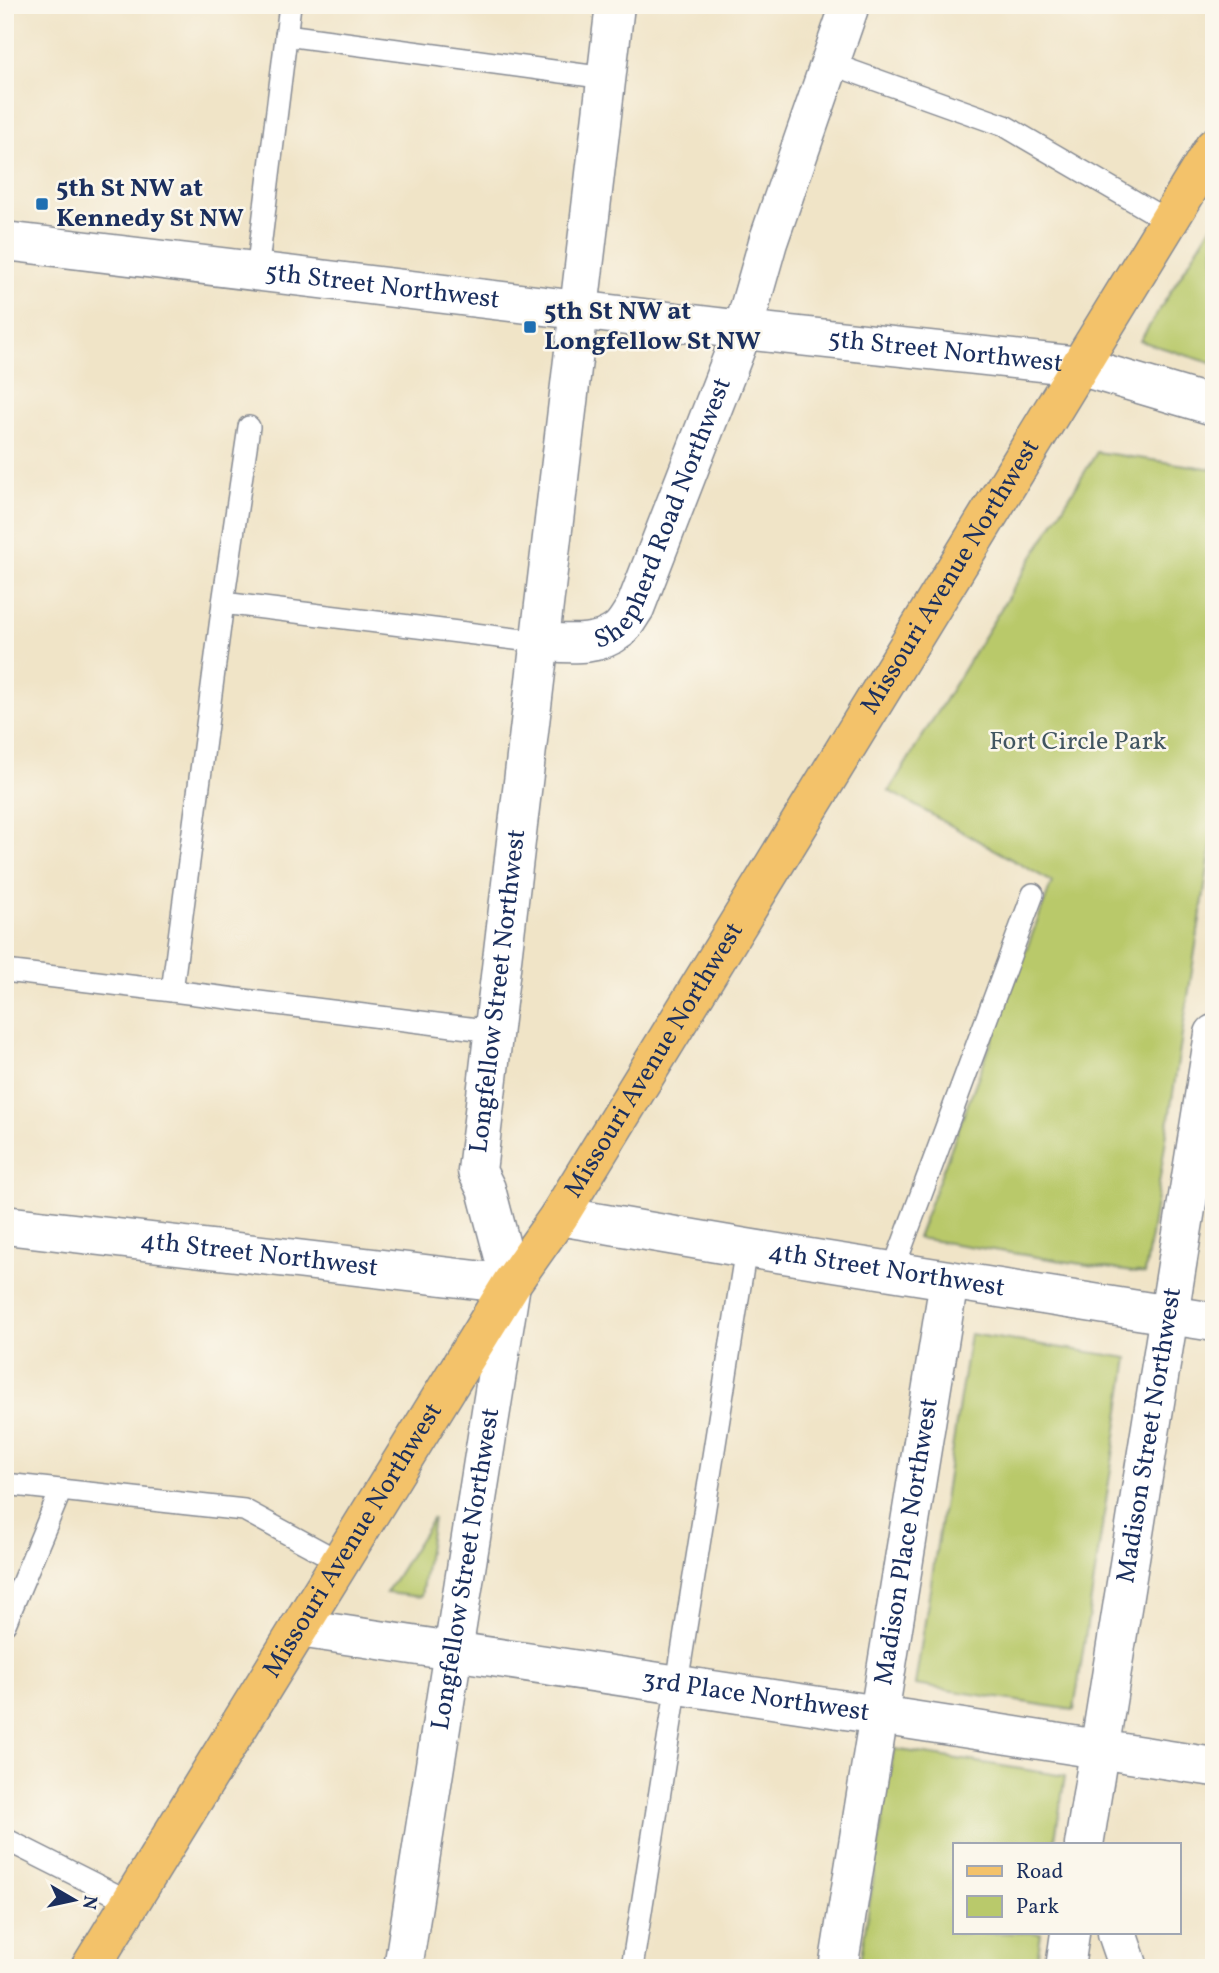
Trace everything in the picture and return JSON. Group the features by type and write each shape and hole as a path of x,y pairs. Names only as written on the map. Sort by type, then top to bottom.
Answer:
{"main road":[{"name":"Missouri Avenue Northwest","path":"90,1968 511,1284 559,1216 1214,147"}],"street":[{"name":"Longfellow Street Northwest","path":"402,1968 511,1284 486,1189 477,1171 615,5"},
{"name":"Shepherd Road Northwest","path":"539,642 580,644 604,640 621,629 635,608 743,330 768,242 850,5"},
{"name":"5th Street Northwest","path":"5,241 743,330 1079,366 1214,405"},
{"name":"Madison Street Northwest","path":"1087,1842 1212,1055"},
{"name":"4th Street Northwest","path":"559,1216 1214,1322"},
{"name":"4th Street Northwest","path":"5,1225 511,1284"},
{"name":"Madison Place Northwest","path":"838,1968 949,1280"},
{"name":"3rd Place Northwest","path":"299,1628 1214,1767"},
{"path":"1065,1968 1070,1934"},
{"path":"1117,1934 1129,1968"}],"lane":[{"path":"257,272 290,5"},
{"path":"286,35 607,78"},
{"path":"829,64 1005,126 1168,221"},
{"path":"173,991 223,603 249,427"},
{"path":"223,603 539,642"},
{"path":"893,1270 1033,894"},
{"path":"5,971 493,1031"},
{"path":"632,1968 746,1248"},
{"path":"5,1484 244,1510 340,1562"},
{"path":"5,1624 61,1490"},
{"path":"5,1839 130,1902"}],"green space":[{"path":"1214,222 1214,364 1140,341"},
{"name":"Fort Circle Park","path":"1097,452 1214,469 1214,829 1145,1274 917,1238 1052,882 889,791"},
{"path":"970,1334 1128,1358 1074,1710 915,1685"},
{"path":"433,1518 421,1597 386,1593"},
{"path":"894,1749 1065,1776 1054,1843 953,1843 953,1934 1041,1934 1036,1968 859,1968"}],"place":[{"name":"5th St NW at Kennedy St NW","path":"42,204"},
{"name":"5th St NW at Longfellow St NW","path":"530,327"}]}
